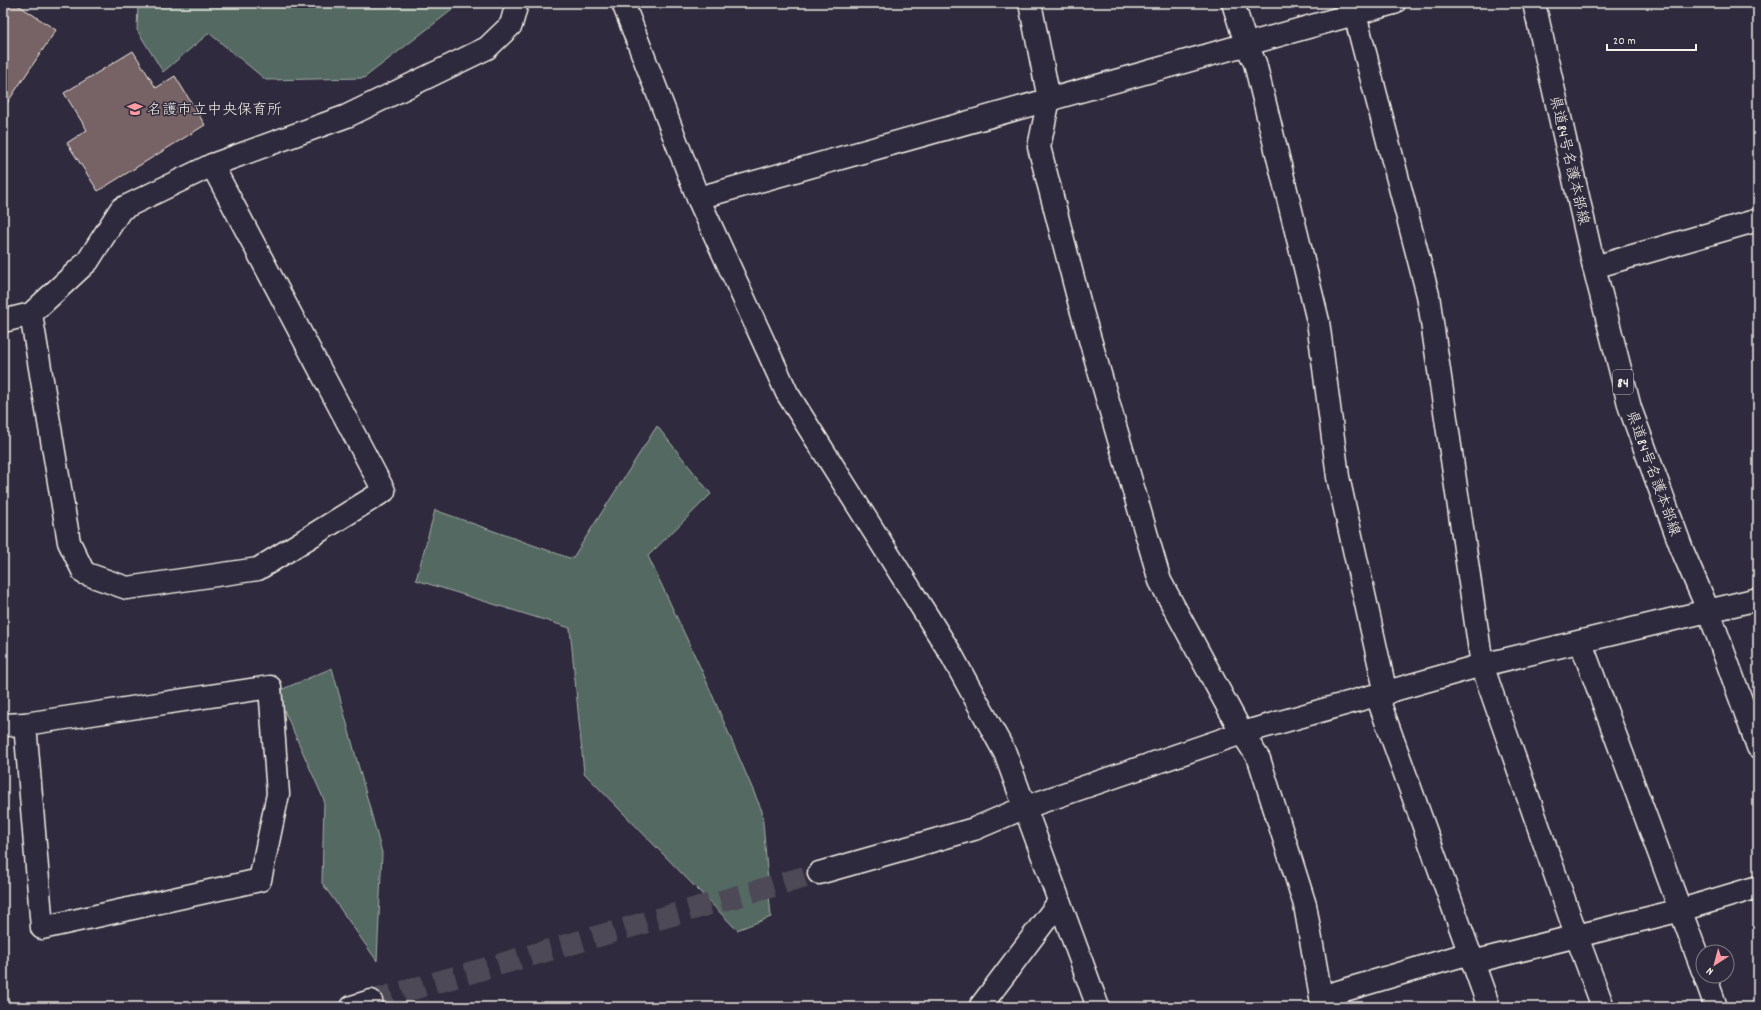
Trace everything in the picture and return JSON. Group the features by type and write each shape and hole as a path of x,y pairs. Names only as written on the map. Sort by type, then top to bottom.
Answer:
{"street":[{"path":"3,321 31,314 88,261 120,209 212,165 347,116 487,48 511,25 517,3"},
{"path":"623,3 698,198 787,393 951,654 1005,753 1098,1007"},
{"path":"1030,3 1049,98 1039,147 1080,304 1160,581 1242,733 1259,759 1305,905 1323,1002 1471,957 1577,937 1681,910 1758,887"},
{"path":"1233,3 1246,44 1255,63 1318,321 1338,477 1382,695 1489,1007"},
{"path":"698,198 1049,98 1246,44 1354,8 1394,3"},
{"name":"県道84号名護本部線","path":"1534,3 1594,267 1630,408 1683,552 1708,612 1758,747"},
{"path":"1354,8 1428,295 1482,665 1603,1007"},
{"path":"31,314 69,542 84,572 127,588 258,569 384,491 212,165"},
{"path":"1594,267 1758,220"},
{"path":"819,872 974,829 1026,807 1242,733 1382,695 1482,665 1581,643 1758,599"},
{"path":"1581,643 1695,949"},
{"path":"3,725 25,724 270,687 278,794 260,880 42,928 25,724"},
{"path":"980,1007 1059,902"},
{"path":"1708,984 1716,1007"}],"green space":[{"path":"138,3 461,3 364,78 266,80 209,33 163,72 137,30"},
{"path":"657,426 711,494 648,556 702,671 762,811 771,917 737,930 584,773 570,628 416,580 435,510 572,559"},
{"path":"332,668 382,853 377,961 322,883 324,800 276,692"}],"building":[{"path":"3,3 15,3 56,30 3,109"},
{"name":"名護市立中央保育所","path":"133,51 156,88 175,76 205,125 98,191 67,143 87,130 64,93"}],"tunnel":[{"path":"371,1001 819,873"}],"place":[{"name":"名護市立中央保育所","path":"135,109"}]}
